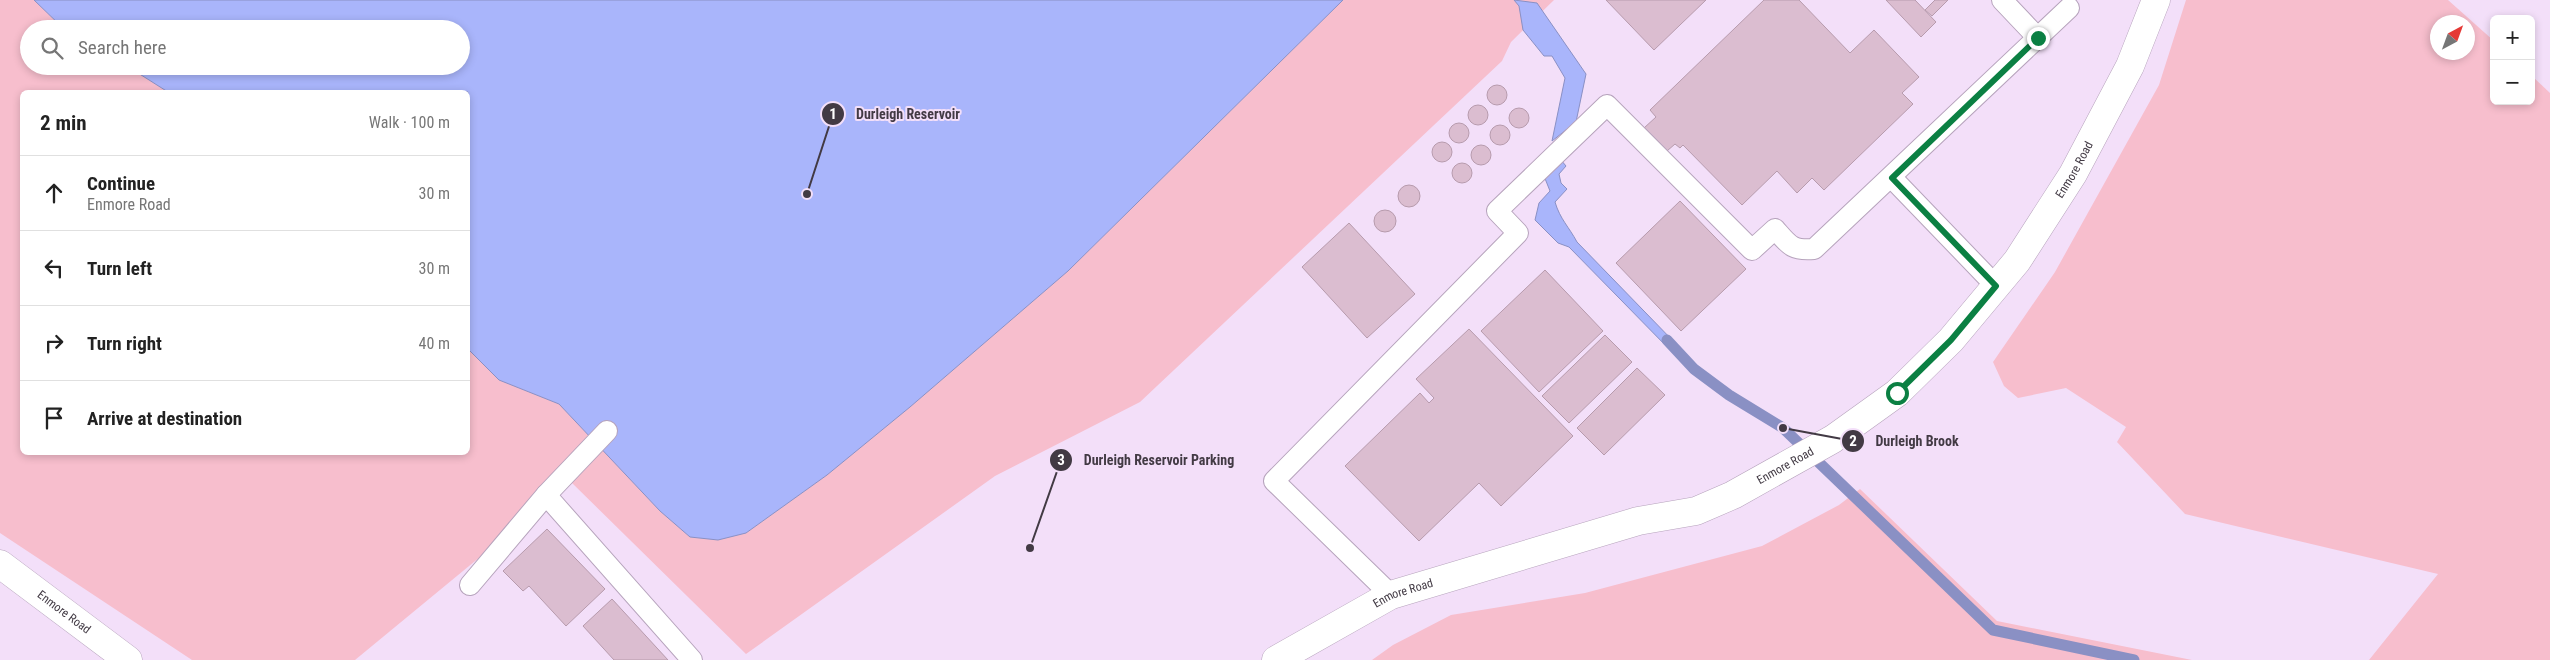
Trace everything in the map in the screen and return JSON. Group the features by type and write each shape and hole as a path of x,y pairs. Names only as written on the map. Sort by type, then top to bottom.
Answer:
{"street":[{"name":"Enmore Road","path":"1276,660 1391,595 1638,521 1696,511 1733,495 1784,468 1833,439 1897,393 1951,340 2017,261 2073,174 2130,66 2156,0"},
{"name":"Enmore Road","path":"0,564 128,660"}],"lane":[{"path":"2002,0 2038,38"},
{"path":"1391,595 1274,481 1518,233 1497,211 1607,104 1752,250 1775,229 1787,243 1798,250 1814,249 1892,178 2069,8"},
{"path":"1892,178 1996,286"},
{"path":"470,585 546,495 607,431"},
{"path":"546,495 692,660"}],"shaded area":[{"path":"0,0 34,0 55,20 20,20 20,75 141,75 165,90 20,90 20,455 470,455 470,351 500,380 559,404 660,511 690,537 718,540 746,533 827,475 910,407 1068,271 1343,0 1554,0 1511,42 1502,61 1140,402 995,476 746,654 571,482 355,660 192,660 0,533"},
{"path":"2186,0 2448,0 2465,15 2430,15 2430,60 2475,60 2475,24 2490,37 2490,105 2535,105 2535,79 2550,93 2550,660 2369,660 2438,574 2185,514 2117,442 2126,427 2066,388 2018,398 2004,386 1993,362 2055,272 2159,85"},
{"path":"1860,489 1997,621 2192,660 1372,660 1393,645 1451,615 1585,593 1762,546 1839,505"}],"water":[{"path":"34,0 1343,0 1068,271 910,407 827,475 746,533 718,540 690,537 660,511 559,404 499,380 470,351 470,90 165,90 141,75 470,75 470,20 55,20"},
{"path":"1514,0 1537,3 1586,74 1576,122 1552,141 1565,78 1552,56 1544,56 1523,30 1519,6"},
{"path":"1561,160 1566,166 1559,174 1561,183 1567,189 1555,202 1562,218 1577,242 1677,345 1677,351 1671,351 1569,247 1558,243 1535,220 1539,203 1550,191 1544,176"}],"building":[{"path":"1606,0 1706,0 1654,50"},
{"path":"1764,0 1799,0 1850,53 1874,30 1919,77 1902,93 1913,104 1824,190 1812,178 1797,193 1777,171 1742,205 1683,145 1680,148 1675,144 1667,151 1644,128 1656,117 1650,110"},
{"path":"1886,0 1915,0 1936,22 1921,37"},
{"path":"1935,0 1948,0 1932,16 1925,10"},
{"path":"1497,85 1504,88 1507,95 1504,102 1497,105 1490,102 1487,95 1490,88"},
{"path":"1478,105 1485,108 1488,115 1485,122 1478,125 1471,122 1468,115 1471,108"},
{"path":"1519,108 1526,111 1529,118 1526,125 1519,128 1512,125 1509,118 1512,111"},
{"path":"1459,123 1466,126 1469,133 1466,140 1459,143 1452,140 1449,133 1452,126"},
{"path":"1500,125 1507,128 1510,135 1507,142 1500,145 1493,142 1490,135 1493,128"},
{"path":"1442,142 1449,145 1452,152 1449,159 1442,162 1435,159 1432,152 1435,145"},
{"path":"1481,145 1488,148 1491,155 1488,162 1481,165 1474,162 1471,155 1474,148"},
{"path":"1462,163 1469,166 1472,173 1469,180 1462,183 1455,180 1452,173 1455,166"},
{"path":"1409,185 1417,188 1420,196 1417,204 1409,207 1401,204 1398,196 1401,188"},
{"path":"1680,201 1746,269 1681,331 1616,263"},
{"path":"1385,210 1393,213 1396,221 1393,229 1385,232 1377,229 1374,221 1377,213"},
{"path":"1349,223 1415,294 1367,338 1302,267"},
{"path":"1545,270 1603,331 1539,392 1481,331"},
{"path":"1469,329 1573,436 1501,506 1479,483 1419,541 1345,466 1420,393 1429,403 1434,398 1416,379"},
{"path":"1605,335 1632,362 1569,423 1542,396"},
{"path":"1637,368 1665,395 1604,455 1577,428"},
{"path":"547,529 605,589 566,626 529,586 523,591 503,571"},
{"path":"612,599 668,660 614,660 583,626"}],"waterway":[{"path":"1667,340 1694,369 1729,395 1783,428 1993,630 2134,660"}],"place":[{"name":"Durleigh Reservoir","path":"807,194"},
{"name":"Durleigh Brook","path":"1783,428"},
{"name":"Durleigh Reservoir Parking","path":"1030,548"}],"route":[{"path":"1897,393 1951,340 1996,286 1892,178 2038,38"}]}
